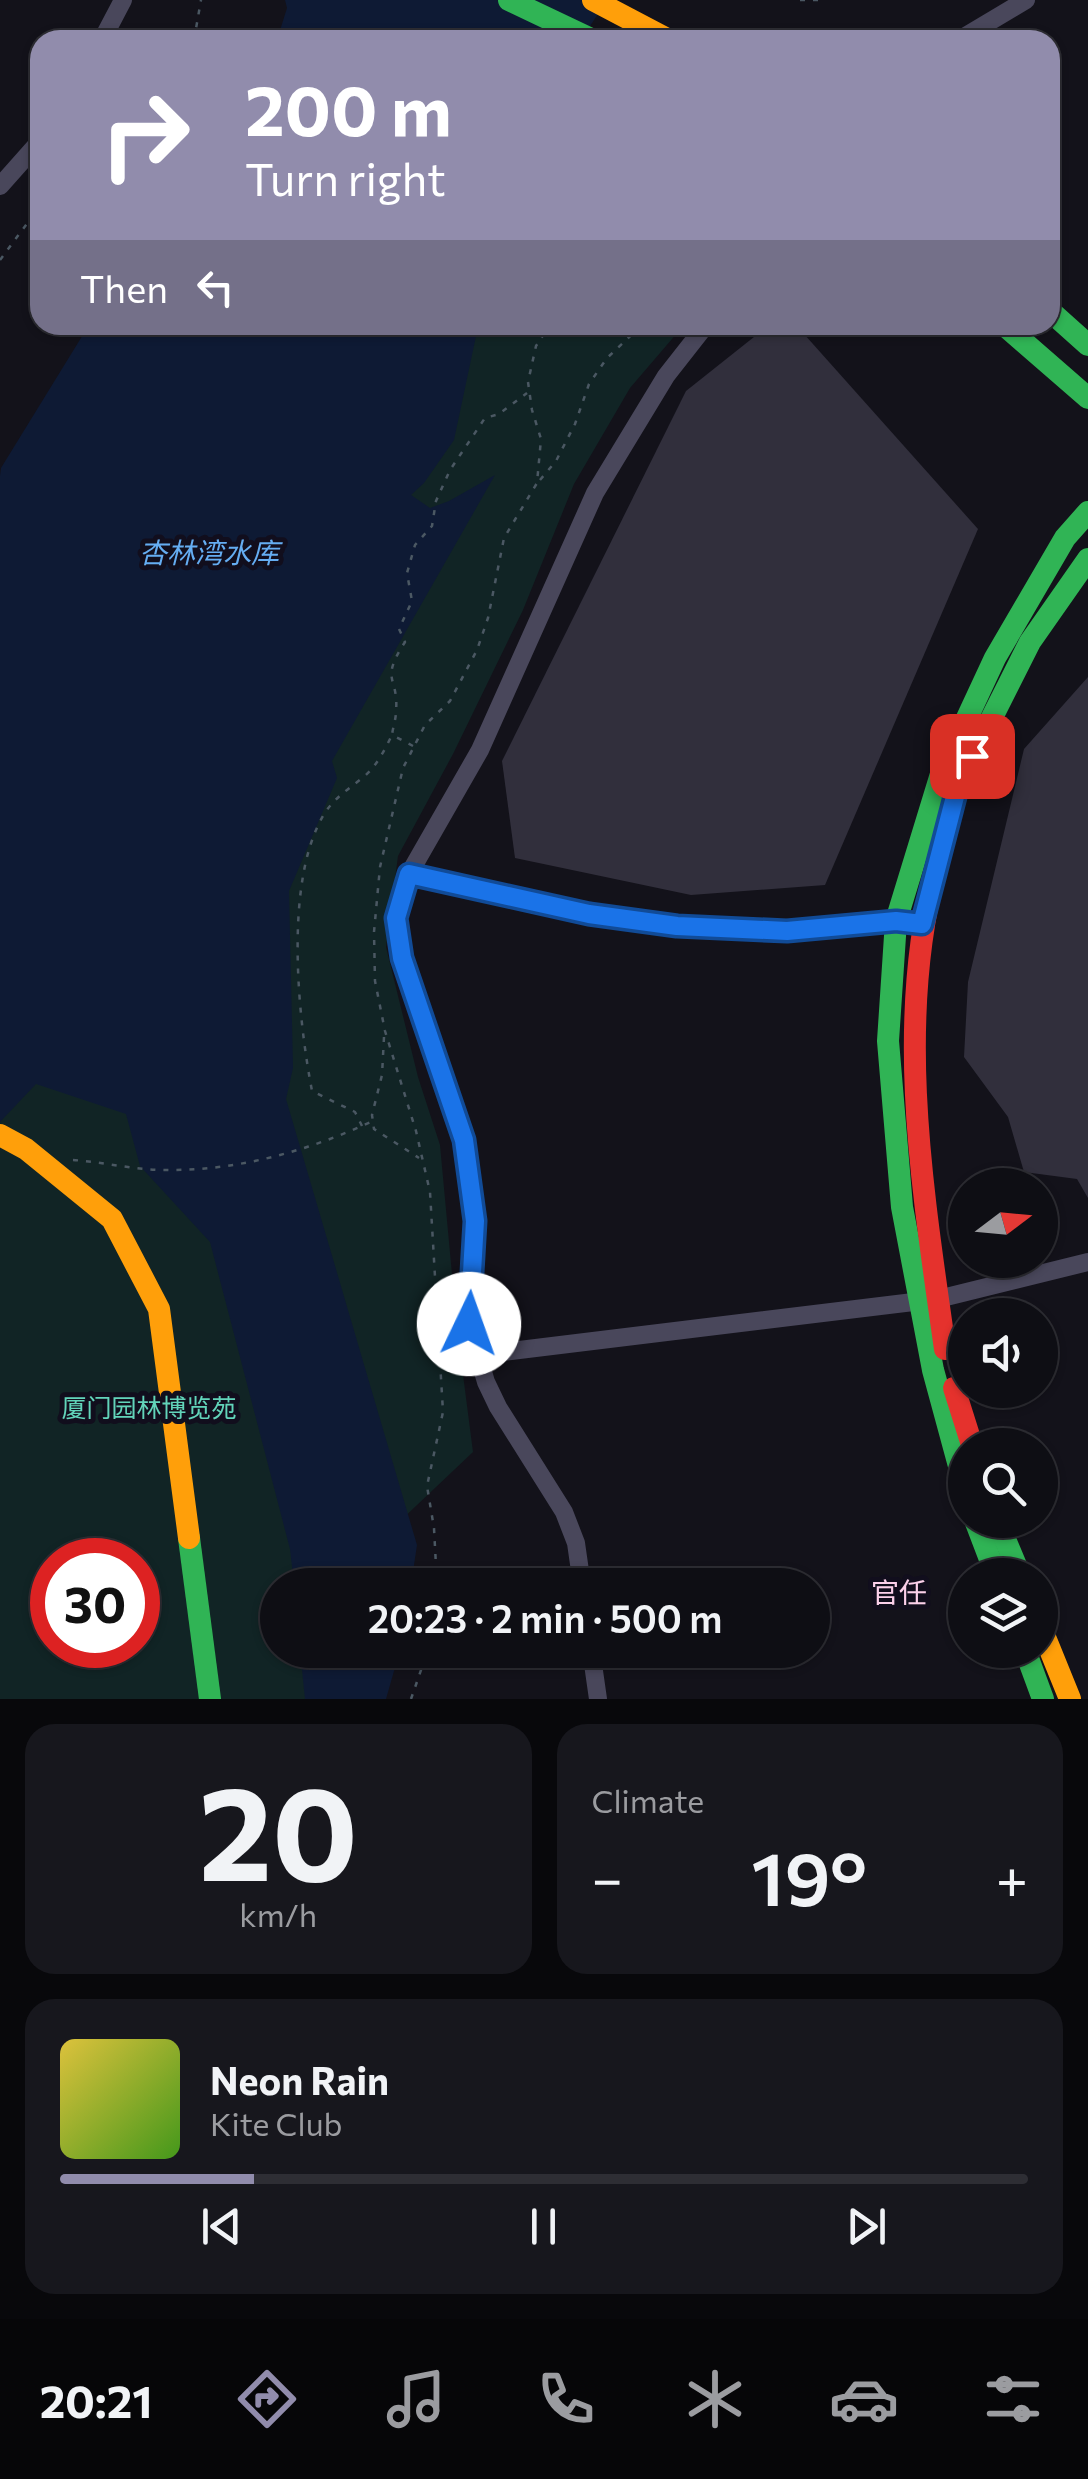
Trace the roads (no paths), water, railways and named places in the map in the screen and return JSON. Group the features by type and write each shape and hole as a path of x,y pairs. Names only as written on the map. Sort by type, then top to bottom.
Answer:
{"street":[{"path":"509,0 572,30"},
{"path":"593,0 651,30"},
{"path":"976,30 1026,0"},
{"path":"106,30 119,2"},
{"path":"0,186 30,152"},
{"path":"1060,321 1088,345"},
{"path":"580,1568 576,1544 564,1512 498,1407 469,1324 475,1221 464,1140 434,1059 400,945 396,918 409,874 480,750 595,493 666,376 698,335"},
{"path":"1016,335 1088,398"},
{"path":"967,1428 902,1207 888,1041 896,921 941,774 995,658 1065,538 1088,512"},
{"path":"949,1428 933,1370 914,1035 922,924 958,785 1030,642 1088,558"},
{"path":"409,874 589,914 677,926 787,931 896,921 922,924"},
{"path":"0,1135 26,1149 112,1219 159,1309 210,1699"},
{"path":"478,1355 929,1301 1088,1262"},
{"path":"594,1668 598,1699"},
{"path":"1031,1668 1043,1699"},
{"path":"1057,1668 1070,1699"}],"water":[{"path":"285,0 607,0 588,30 280,30 287,8"},
{"name":"杏林湾水库","path":"83,335 477,335 454,440 411,495 430,508 495,475 332,761 337,778 289,891 293,1068 286,1099 417,1545 414,1568 292,1568 210,1242 140,1166 126,1114 36,1084 0,1122 1,468"},
{"path":"302,1668 395,1668 386,1699 305,1699"}],"district":[{"name":"官任","path":"899,1593"}],"park label":[{"name":"厦门园林博览苑","path":"149,1408"}]}
